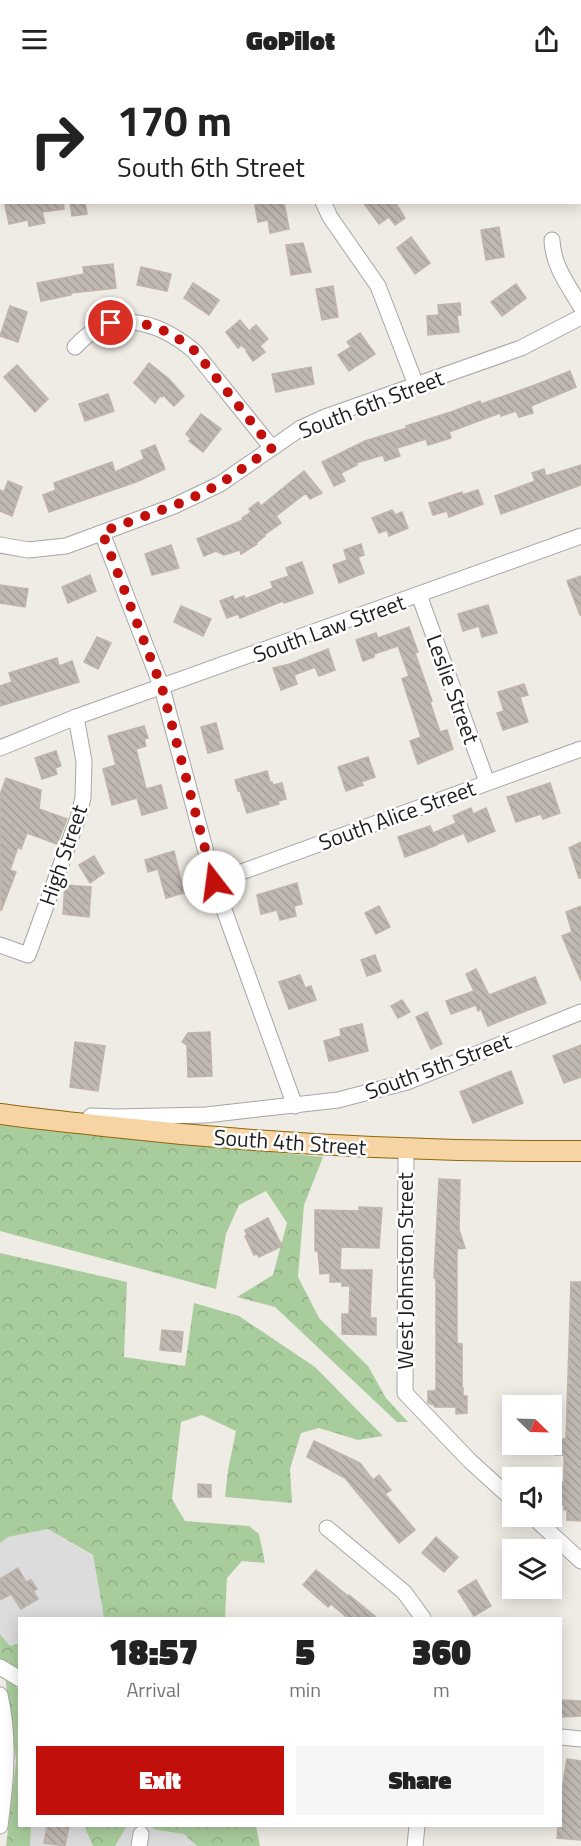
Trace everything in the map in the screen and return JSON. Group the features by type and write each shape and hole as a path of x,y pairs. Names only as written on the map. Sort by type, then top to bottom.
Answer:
{"main road":[{"name":"South 4th Street","path":"2,1114 166,1133 406,1150 581,1151"}],"street":[{"path":"324,204 330,217 378,286 416,385"},
{"path":"552,240 552,252 557,266 581,307"},
{"name":"South 6th Street","path":"0,545 28,550 66,546 186,501 220,484 301,428 324,417 520,348 581,317"},
{"path":"75,347 95,329 111,323 125,321 166,330 195,351 272,448"},
{"path":"102,532 162,688 214,882 295,1106"},
{"name":"South Law Street","path":"0,748 5,744 76,717 581,536"},
{"name":"Leslie Street","path":"418,596 488,782"},
{"name":"High Street","path":"0,945 28,955 78,818 83,798 84,761 76,717"},
{"name":"South Alice Street","path":"214,882 581,749"},
{"name":"South 5th Street","path":"2,1114 162,1117 251,1111 338,1100 407,1082 581,1012"},
{"name":"West Johnston Street","path":"406,1150 405,1393 470,1461 502,1490"},
{"path":"327,1527 404,1592 422,1617"},
{"path":"544,1527 581,1561"},
{"path":"0,1667 18,1678"},
{"path":"0,1695 7,1745 0,1826"},
{"path":"562,1737 581,1739"},
{"path":"415,1846 417,1827"}],"shaded area":[{"path":"48,1529 93,1556 104,1617 18,1617 18,1643 10,1646 0,1634 0,1543 8,1537"},
{"path":"31,1827 84,1827 93,1846 30,1846"},
{"path":"126,1827 150,1827 184,1834 197,1846 115,1846"}],"green space":[{"path":"0,1125 323,1157 304,1205 298,1277 319,1318 368,1366 386,1398 408,1422 397,1422 275,1307 237,1297 273,1275 287,1223 266,1191 239,1205 226,1234 216,1289 0,1231"},
{"path":"0,1253 127,1282 124,1357 185,1366 194,1303 239,1316 315,1367 383,1436 358,1440 319,1428 301,1433 290,1469 292,1503 225,1497 236,1431 202,1415 181,1422 172,1499 185,1521 249,1526 259,1534 265,1563 242,1561 227,1578 225,1617 104,1617 93,1555 48,1529 8,1537 0,1543"},
{"path":"0,1634 10,1646 18,1643 18,1670 0,1661"},
{"path":"5,1676 18,1688 18,1827 31,1827 30,1846 6,1846 16,1761"},
{"path":"84,1827 126,1827 115,1846 93,1846"},
{"path":"150,1827 256,1827 260,1846 197,1846 184,1834"}],"building":[{"path":"63,204 64,209 42,212 45,223 29,226 28,220 9,224 5,205"},
{"path":"70,204 85,204 87,214 72,216"},
{"path":"284,204 289,229 270,233 268,220 258,222 255,205"},
{"path":"364,204 396,204 405,218 395,225 389,217 379,224"},
{"path":"499,227 504,257 486,260 481,230"},
{"path":"411,237 430,263 415,274 397,248"},
{"path":"303,243 311,272 291,275 286,245"},
{"path":"113,264 116,288 71,293 71,295 41,301 37,283 84,274 83,267"},
{"path":"141,267 171,274 167,291 137,285"},
{"path":"193,283 219,300 209,315 184,298"},
{"path":"516,284 526,298 502,316 491,302"},
{"path":"333,286 338,317 322,320 316,289"},
{"path":"460,303 461,315 457,315 459,332 428,335 427,316 439,315 438,305"},
{"path":"10,306 27,312 18,342 0,336"},
{"path":"240,320 249,331 256,325 268,339 260,346 265,352 253,361 247,350 241,345 238,348 226,332"},
{"path":"360,333 375,354 349,371 338,355 351,347 347,342"},
{"path":"149,363 169,379 184,396 174,406 163,395 155,403 134,383"},
{"path":"17,365 48,399 35,412 4,377"},
{"path":"311,367 314,384 276,392 272,374"},
{"path":"570,371 576,387 531,406 533,413 519,417 516,411 501,416 500,413 449,432 451,438 428,445 426,439 397,448 400,456 385,461 383,455 356,463 357,465 341,473 345,481 334,486 322,462 365,441 480,401 481,404"},
{"path":"108,394 114,411 85,421 79,404"},
{"path":"201,414 221,429 203,452 189,441 191,439 186,434"},
{"path":"155,445 165,469 136,482 49,512 43,495 56,490 54,483 112,462 115,472 144,459 141,451"},
{"path":"581,465 581,485 501,514 495,496 535,481 532,473 544,469 546,476"},
{"path":"304,471 322,493 310,499 306,493 276,516 281,523 264,535 257,544 241,554 240,550 224,555 216,551 204,556 197,539 243,520 242,518 251,512 249,509 258,502 261,506"},
{"path":"8,481 22,487 12,516 0,511 0,490 4,492"},
{"path":"478,490 483,504 449,517 447,511 433,515 429,503 462,492 462,495"},
{"path":"392,510 395,515 402,512 408,528 389,536 387,530 379,533 372,518"},
{"path":"361,544 364,555 358,557 364,573 339,583 333,565 347,560 344,550"},
{"path":"171,545 179,568 152,575 145,554"},
{"path":"302,562 313,593 284,603 283,601 240,618 238,614 227,618 220,601 233,596 234,600 244,596 245,599 273,588 271,582 289,576 286,568"},
{"path":"90,575 96,591 68,603 62,587"},
{"path":"581,576 581,615 580,615 567,581"},
{"path":"0,585 28,589 25,607 0,603"},
{"path":"488,605 497,633 482,637 479,626 463,631 458,614"},
{"path":"181,606 211,619 203,636 174,622"},
{"path":"409,627 440,732 447,730 453,749 418,764 410,741 421,737 402,679 409,676 398,646 374,654 374,657 363,661 356,640 376,633 378,638"},
{"path":"97,637 111,643 98,669 84,662"},
{"path":"328,649 335,670 319,676 315,667 294,675 297,684 281,690 273,668"},
{"path":"57,658 59,666 72,661 79,682 0,706 0,686 12,682 9,673"},
{"path":"524,684 528,695 520,697 528,722 503,730 497,713 504,711 498,692"},
{"path":"216,723 223,749 208,753 201,727"},
{"path":"144,726 148,738 144,739 146,746 136,749 146,789 161,785 167,808 142,815 137,798 112,805 103,769 116,765 108,736"},
{"path":"56,751 61,766 55,768 57,774 42,779 35,758"},
{"path":"368,757 375,777 361,782 363,785 346,791 338,767"},
{"path":"267,771 273,785 282,783 286,799 278,801 279,804 247,813 235,780"},
{"path":"6,778 41,790 39,809 67,819 57,844 27,833 21,849 18,847 10,870 16,872 1,911 0,795"},
{"path":"550,783 560,813 543,819 541,814 516,822 507,797"},
{"path":"471,808 473,814 486,808 495,831 468,842 464,833 405,857 398,837 430,826 433,833 456,823 453,816"},
{"path":"581,842 581,878 579,878 569,848"},
{"path":"174,851 184,893 166,898 158,869 148,872 145,860"},
{"path":"94,856 104,873 90,883 79,865"},
{"path":"297,883 302,904 294,906 296,916 280,920 277,910 261,914 257,895"},
{"path":"65,885 91,887 89,917 63,914"},
{"path":"379,906 390,927 376,934 365,913"},
{"path":"581,906 581,981 562,936 572,932 566,912"},
{"path":"375,955 381,971 367,976 361,960"},
{"path":"476,969 489,995 535,977 546,1003 488,1026 481,1009 478,1011 476,1005 451,1014 446,1001 474,991 466,974"},
{"path":"300,975 305,988 311,986 316,1000 289,1009 279,982"},
{"path":"402,1000 410,1012 398,1018 391,1006"},
{"path":"427,1012 442,1044 431,1049 416,1017"},
{"path":"362,1024 368,1051 329,1061 324,1041 341,1036 340,1029"},
{"path":"210,1032 212,1076 188,1077 187,1045 182,1042 188,1033"},
{"path":"75,1042 105,1046 98,1091 70,1087"},
{"path":"581,1045 581,1077 564,1083 553,1056"},
{"path":"511,1071 523,1103 473,1123 460,1092"},
{"path":"439,1179 460,1180 459,1230 465,1248 457,1249 457,1343 462,1344 462,1388 463,1396 467,1396 467,1413 456,1414 456,1407 435,1407 428,1403 428,1391 436,1389 436,1278 434,1278"},
{"path":"359,1207 382,1208 379,1248 341,1247 340,1270 372,1270 370,1318 376,1318 376,1335 342,1334 342,1314 349,1314 350,1286 342,1286 342,1282 330,1282 330,1273 320,1274 318,1251 315,1251 315,1210 359,1211"},
{"path":"268,1218 282,1246 259,1257 257,1254 254,1255 245,1236 247,1235 245,1230"},
{"path":"571,1282 581,1282 581,1521 567,1520 567,1510 564,1510 564,1505 562,1505 564,1455 562,1455 562,1439 566,1439"},
{"path":"162,1330 183,1332 181,1352 160,1350"},
{"path":"314,1441 360,1463 373,1480 379,1475 391,1490 385,1494 415,1530 399,1543 345,1478 307,1457"},
{"path":"198,1484 211,1485 211,1497 198,1497"},
{"path":"436,1537 458,1557 444,1572 422,1553"},
{"path":"18,1568 26,1582 31,1580 37,1589 33,1591 38,1599 21,1609 11,1594 0,1600 0,1579"},
{"path":"316,1570 376,1617 347,1617 331,1604 328,1607 303,1585"},
{"path":"476,1580 491,1606 474,1616 458,1591"},
{"path":"562,1700 581,1701 581,1716 562,1717"},
{"path":"567,1759 581,1761 581,1840 557,1838 558,1827 562,1827 562,1789"},
{"path":"47,1827 69,1827 65,1846 44,1843"}],"route":[{"path":"111,323 125,321 147,325 166,330 180,339 195,351 272,448 220,484 186,501 102,532 162,688 214,882"}]}
